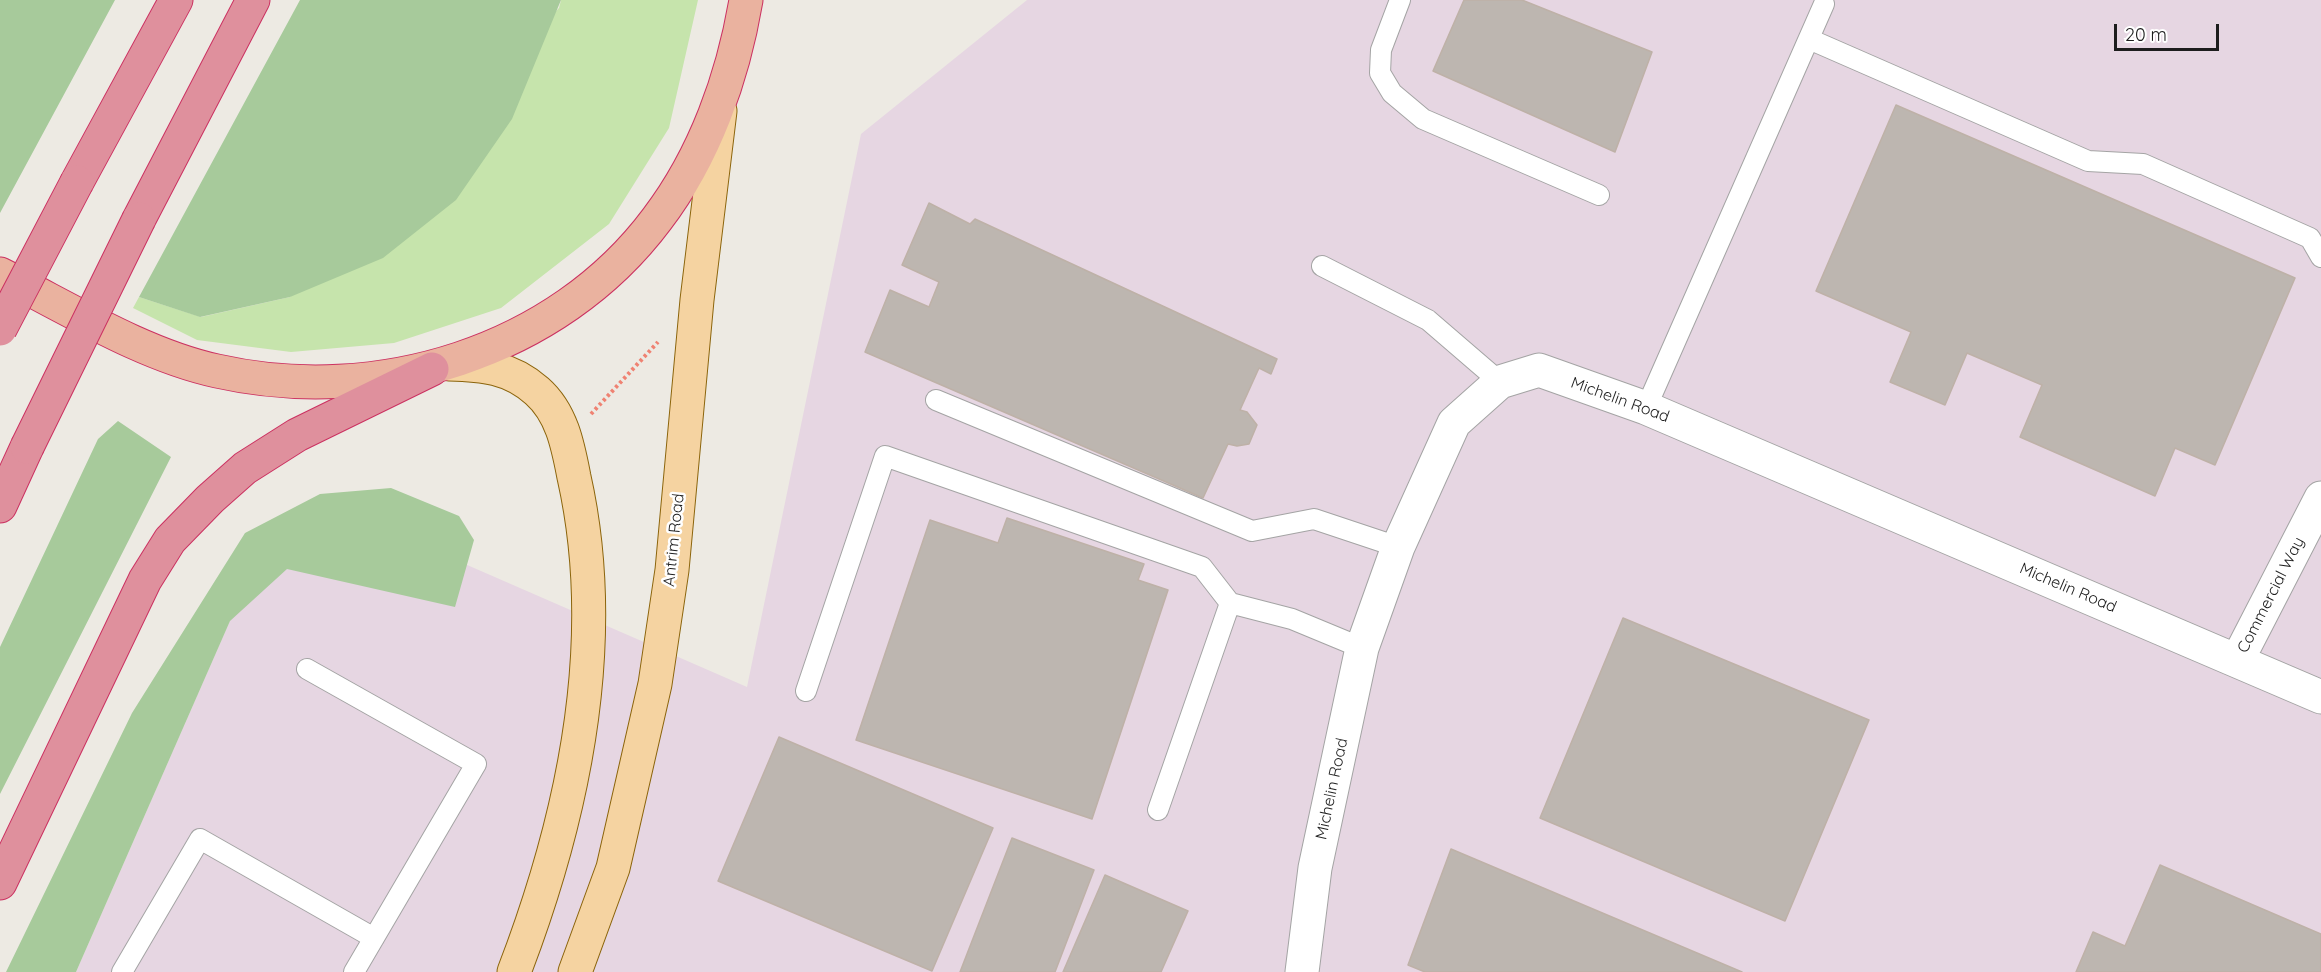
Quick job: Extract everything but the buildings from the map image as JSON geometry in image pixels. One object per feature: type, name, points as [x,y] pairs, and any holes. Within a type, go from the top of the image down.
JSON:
[{"type":"highway","points":[[0,329],[176,0]]},
{"type":"highway","points":[[0,506],[139,219],[253,0]]},
{"type":"highway","points":[[0,883],[145,580],[170,540],[210,499],[245,468],[297,435],[440,367],[504,341],[549,317],[591,286],[627,253],[657,219],[683,180],[721,98],[738,46],[746,0]]},
{"type":"highway","points":[[0,274],[134,341],[216,371],[265,379],[312,383],[367,380],[440,367]]},
{"type":"main road","name":"Antrim Road","points":[[575,972],[613,868],[655,684],[672,570],[697,300],[721,98]]},
{"type":"main road","points":[[440,367],[484,365],[509,371],[538,392],[557,416],[566,441],[580,504],[586,579],[588,652],[582,722],[555,846],[537,913],[514,972]]},
{"type":"street","name":"Michelin Road","points":[[1302,972],[1315,868],[1362,648],[1398,547],[1454,423],[1500,381],[1539,370],[1646,408],[2321,697]]},
{"type":"street","name":"Commercial Way","points":[[2237,661],[2321,498]]},
{"type":"lane","points":[[1400,0],[1381,50],[1380,73],[1392,93],[1423,119],[1599,195]]},
{"type":"lane","points":[[1646,408],[1824,4]]},
{"type":"lane","points":[[1809,39],[2088,161],[2143,164],[2153,168],[2310,238],[2321,257]]},
{"type":"lane","points":[[1322,266],[1428,320],[1500,381]]},
{"type":"lane","points":[[936,400],[1252,531],[1314,519],[1398,547]]},
{"type":"lane","points":[[806,691],[885,456],[1202,567],[1230,603],[1293,619],[1362,648]]},
{"type":"lane","points":[[1158,810],[1230,603]]},
{"type":"lane","points":[[307,669],[476,764],[354,972]]},
{"type":"lane","points":[[122,972],[200,839],[374,938]]},
{"type":"path","points":[[566,441],[697,300]]},
{"type":"shaded area","points":[[1027,0],[2321,0],[2321,972],[76,972],[261,550],[403,537],[747,687],[861,134]]},
{"type":"green space","points":[[0,0],[115,0],[0,213]]},
{"type":"green space","points":[[300,0],[561,0],[512,119],[456,200],[383,258],[290,297],[200,317],[139,297]]},
{"type":"green space","points":[[561,0],[698,0],[669,128],[609,224],[501,308],[394,343],[291,352],[197,340],[133,308],[139,297],[201,317],[290,297],[559,8]]},
{"type":"green space","points":[[118,421],[171,457],[0,794],[0,647],[98,439]]},
{"type":"green space","points":[[391,488],[459,516],[474,540],[455,607],[287,569],[230,621],[76,972],[6,972],[132,713],[245,533],[320,494]]}]
